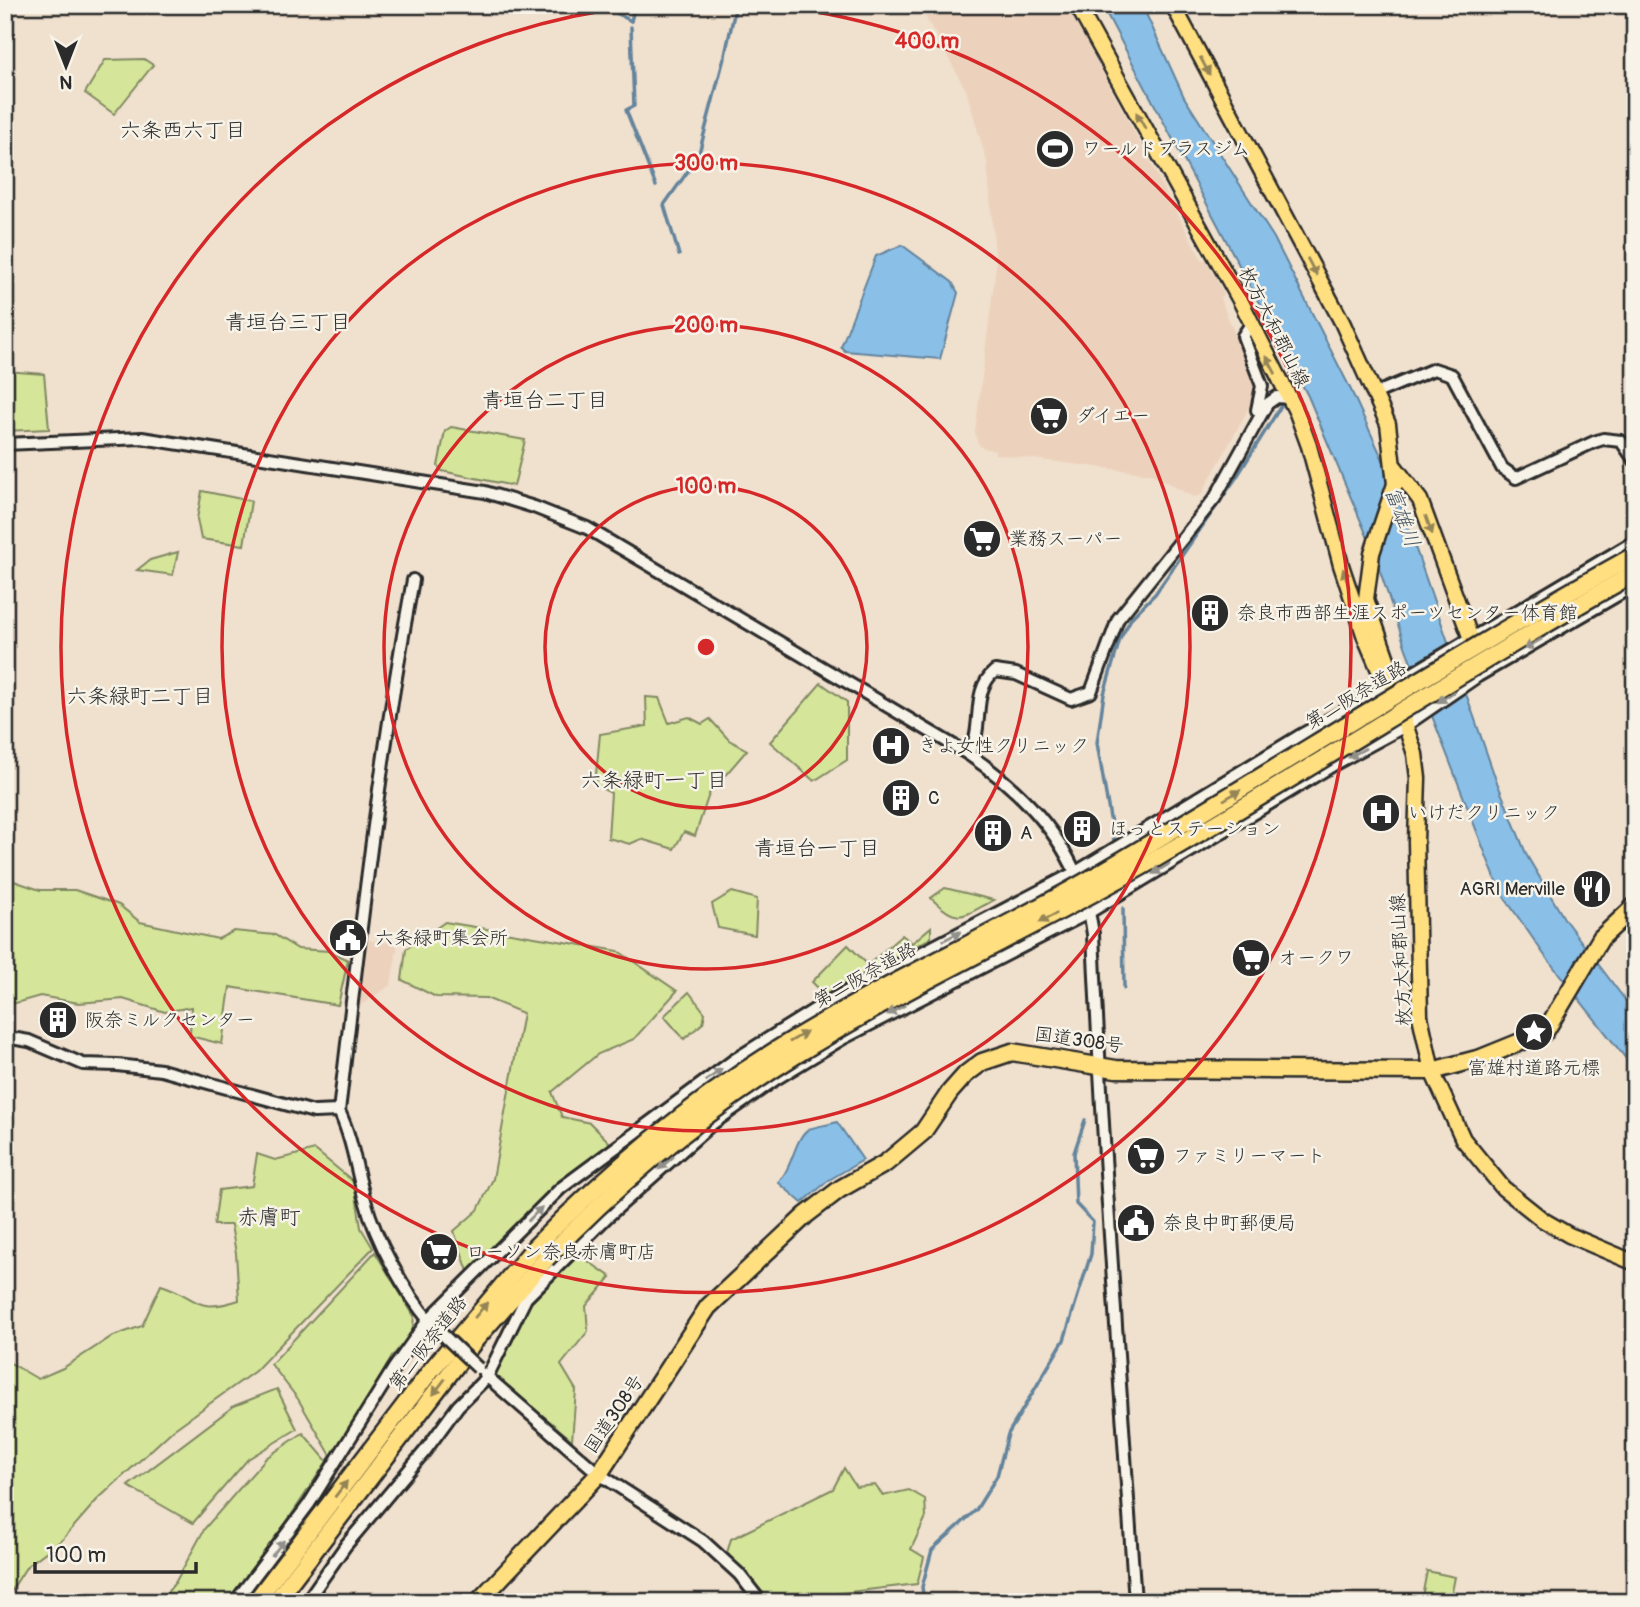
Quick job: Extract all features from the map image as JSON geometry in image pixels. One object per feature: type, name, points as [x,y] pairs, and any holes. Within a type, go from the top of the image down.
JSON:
[{"type":"highway","name":"第二阪奈道路","points":[[275,1602],[584,1198],[671,1124],[721,1086],[788,1043],[1080,884],[1548,604],[1635,555]]},
{"type":"highway","name":"第二阪奈道路","points":[[255,1602],[432,1368],[540,1253],[585,1218],[679,1136],[796,1055],[1157,858],[1544,624],[1635,573]]},
{"type":"highway","name":"国道308号","points":[[478,1602],[599,1474],[708,1307],[806,1215],[840,1189],[886,1163],[916,1138],[966,1074],[982,1062],[1012,1052],[1099,1067],[1432,1071],[1492,1054],[1545,1032],[1601,938],[1635,906]]},
{"type":"main road","name":"枚方大和郡山線","points":[[1077,5],[1251,324],[1288,398],[1309,446],[1341,565],[1365,637],[1379,670],[1392,685],[1410,722],[1418,778],[1416,841],[1420,1016],[1432,1071],[1463,1139],[1503,1188],[1561,1230],[1635,1263]]},
{"type":"main road","name":"枚方大和郡山線","points":[[1173,5],[1342,322],[1388,424],[1395,471],[1367,579],[1366,600],[1389,665],[1392,685]]},
{"type":"main road","name":"枚方大和郡山線","points":[[1395,471],[1420,500],[1471,639]]},
{"type":"street","points":[[1210,502],[1210,495],[1262,399],[1262,386],[1243,336],[1251,324]]},
{"type":"street","points":[[1374,394],[1434,369],[1452,375],[1502,468],[1516,478],[1603,439],[1620,441],[1635,461]]},
{"type":"street","points":[[968,754],[975,741],[986,682],[995,671],[1005,670],[1070,699],[1091,692],[1118,619],[1232,471],[1267,404],[1277,397],[1288,398]]},
{"type":"street","points":[[5,444],[142,438],[485,492],[534,506],[587,528],[659,569],[968,754],[1002,777],[1029,802],[1051,828],[1076,872],[1090,912],[1135,1602]]},
{"type":"street","points":[[235,1602],[309,1504],[394,1368],[428,1320],[561,1188],[734,1060],[825,1003],[1076,872],[1299,736],[1406,677],[1635,541]]},
{"type":"street","points":[[413,580],[358,947],[340,1111],[348,1130],[365,1200],[382,1246],[428,1320],[438,1331],[599,1474],[703,1541],[740,1574],[761,1602]]},
{"type":"street","points":[[306,1602],[346,1545],[425,1451],[458,1406],[487,1377],[526,1298],[606,1218],[712,1125],[776,1079],[842,1039],[1090,912],[1335,764],[1410,722],[1478,676],[1635,585]]},
{"type":"street","points":[[5,1037],[29,1041],[83,1064],[149,1068],[314,1112],[340,1111]]},
{"type":"shaded area","points":[[919,5],[1067,5],[1202,260],[1206,259],[1224,294],[1220,298],[1256,385],[1256,395],[1201,495],[1193,497],[1152,474],[995,454],[995,451],[981,447],[977,441],[975,432],[996,266],[987,162],[966,90]]},
{"type":"shaded area","points":[[366,940],[398,944],[391,985],[358,1007]]},
{"type":"green space","points":[[144,59],[153,65],[114,114],[85,93],[105,60]]},
{"type":"green space","points":[[5,371],[44,374],[49,429],[5,431]]},
{"type":"green space","points":[[451,427],[525,440],[514,486],[442,471],[438,466],[445,431]]},
{"type":"green space","points":[[202,491],[251,501],[244,545],[201,539],[197,519]]},
{"type":"green space","points":[[178,552],[173,575],[137,570],[150,560]]},
{"type":"green space","points":[[821,683],[847,702],[847,760],[814,781],[770,742]]},
{"type":"green space","points":[[646,697],[659,698],[669,723],[689,717],[702,724],[710,719],[729,740],[747,750],[709,794],[695,836],[684,832],[674,849],[641,839],[630,844],[608,838],[611,793],[595,785],[600,734],[647,726]]},
{"type":"green space","points":[[5,878],[40,890],[75,890],[119,905],[140,922],[218,939],[234,931],[275,935],[298,949],[330,951],[348,960],[338,1005],[230,987],[222,1044],[190,1036],[191,1007],[165,1012],[123,999],[79,1003],[40,996],[5,1006]]},
{"type":"green space","points":[[945,888],[994,900],[968,914],[955,915],[940,907],[931,898]]},
{"type":"green space","points":[[732,892],[757,899],[755,935],[718,928],[712,904]]},
{"type":"green space","points":[[445,922],[618,951],[677,991],[634,1039],[598,1054],[552,1092],[562,1117],[590,1123],[614,1147],[469,1274],[454,1231],[478,1210],[493,1179],[523,1013],[486,998],[436,997],[402,980],[406,949]]},
{"type":"green space","points":[[931,927],[931,938],[825,995],[812,982],[848,945],[868,965],[902,935],[912,943]]},
{"type":"green space","points":[[689,992],[705,1013],[703,1023],[684,1039],[664,1016]]},
{"type":"green space","points":[[315,1150],[354,1182],[361,1228],[373,1248],[255,1371],[173,1430],[97,1500],[63,1539],[27,1566],[5,1600],[5,1360],[38,1379],[63,1368],[111,1337],[142,1326],[161,1285],[204,1305],[213,1306],[239,1300],[231,1225],[214,1225],[219,1190],[252,1186],[257,1154],[275,1160]]},
{"type":"green space","points":[[375,1252],[414,1316],[412,1335],[393,1355],[333,1459],[298,1399],[271,1364]]},
{"type":"green space","points":[[579,1255],[611,1277],[586,1306],[588,1331],[561,1365],[576,1390],[572,1440],[488,1370],[531,1303]]},
{"type":"green space","points":[[277,1389],[297,1429],[248,1459],[193,1523],[128,1486],[234,1406]]},
{"type":"green space","points":[[303,1433],[327,1461],[284,1526],[228,1602],[159,1602],[175,1583],[205,1528],[266,1458]]},
{"type":"green space","points":[[844,1468],[856,1487],[875,1485],[883,1496],[909,1490],[925,1499],[926,1517],[911,1549],[924,1557],[917,1584],[807,1597],[809,1602],[771,1602],[727,1553],[731,1539],[833,1489]]},
{"type":"green space","points":[[1427,1571],[1455,1577],[1450,1602],[1421,1602]]},
{"type":"water","name":"富雄川","points":[[1102,5],[1142,5],[1184,97],[1274,238],[1350,388],[1390,475],[1496,780],[1527,856],[1565,920],[1635,1013],[1635,1070],[1545,956],[1500,891],[1406,649],[1373,550],[1308,396]]},
{"type":"water","points":[[902,245],[952,282],[958,293],[940,359],[845,351],[841,347],[876,256]]},
{"type":"water","points":[[837,1122],[863,1160],[829,1180],[802,1203],[778,1182],[804,1133],[812,1128]]},
{"type":"waterway","points":[[602,5],[631,21]]},
{"type":"waterway","points":[[631,21],[638,5]]},
{"type":"waterway","points":[[725,55],[736,5]]},
{"type":"waterway","points":[[631,27],[634,106],[626,110],[656,186]]},
{"type":"waterway","points":[[679,255],[664,205],[698,157],[724,58]]},
{"type":"waterway","points":[[1114,841],[1097,743],[1104,694],[1120,639],[1132,617],[1155,594],[1236,478],[1284,401]]},
{"type":"waterway","points":[[1123,908],[1124,988]]},
{"type":"waterway","points":[[924,1602],[922,1587],[932,1550],[976,1510],[997,1476],[1008,1434],[1064,1340],[1091,1254],[1093,1222],[1076,1204],[1074,1153],[1085,1120]]},
{"type":"place","name":"ワールドプラスジム","points":[[1055,149]]},
{"type":"place","name":"ダイエー","points":[[1049,416]]},
{"type":"place","name":"業務スーパー","points":[[982,539]]},
{"type":"place","name":"奈良市西部生涯スポーツセンター体育館","points":[[1210,613]]},
{"type":"place","name":"きよ女性クリニック","points":[[891,746]]},
{"type":"place","name":"C","points":[[901,798]]},
{"type":"place","name":"いけだクリニック","points":[[1381,813]]},
{"type":"place","name":"ほっとステーション","points":[[1082,829]]},
{"type":"place","name":"A","points":[[993,833]]},
{"type":"place","name":"AGRI Merville","points":[[1592,889]]},
{"type":"place","name":"六条緑町集会所","points":[[348,938]]},
{"type":"place","name":"オークワ","points":[[1251,958]]},
{"type":"place","name":"阪奈ミルクセンター","points":[[58,1020]]},
{"type":"place","name":"富雄村道路元標","points":[[1534,1032]]},
{"type":"place","name":"ファミリーマート","points":[[1146,1156]]},
{"type":"place","name":"奈良中町郵便局","points":[[1136,1223]]},
{"type":"place","name":"ローソン奈良赤膚町店","points":[[439,1252]]},
{"type":"district","name":"六条西六丁目","points":[[183,130]]},
{"type":"district","name":"青垣台三丁目","points":[[288,322]]},
{"type":"district","name":"青垣台二丁目","points":[[545,400]]},
{"type":"district","name":"六条緑町二丁目","points":[[140,696]]},
{"type":"district","name":"六条緑町一丁目","points":[[654,780]]},
{"type":"district","name":"青垣台一丁目","points":[[817,848]]},
{"type":"district","name":"赤膚町","points":[[269,1217]]}]
